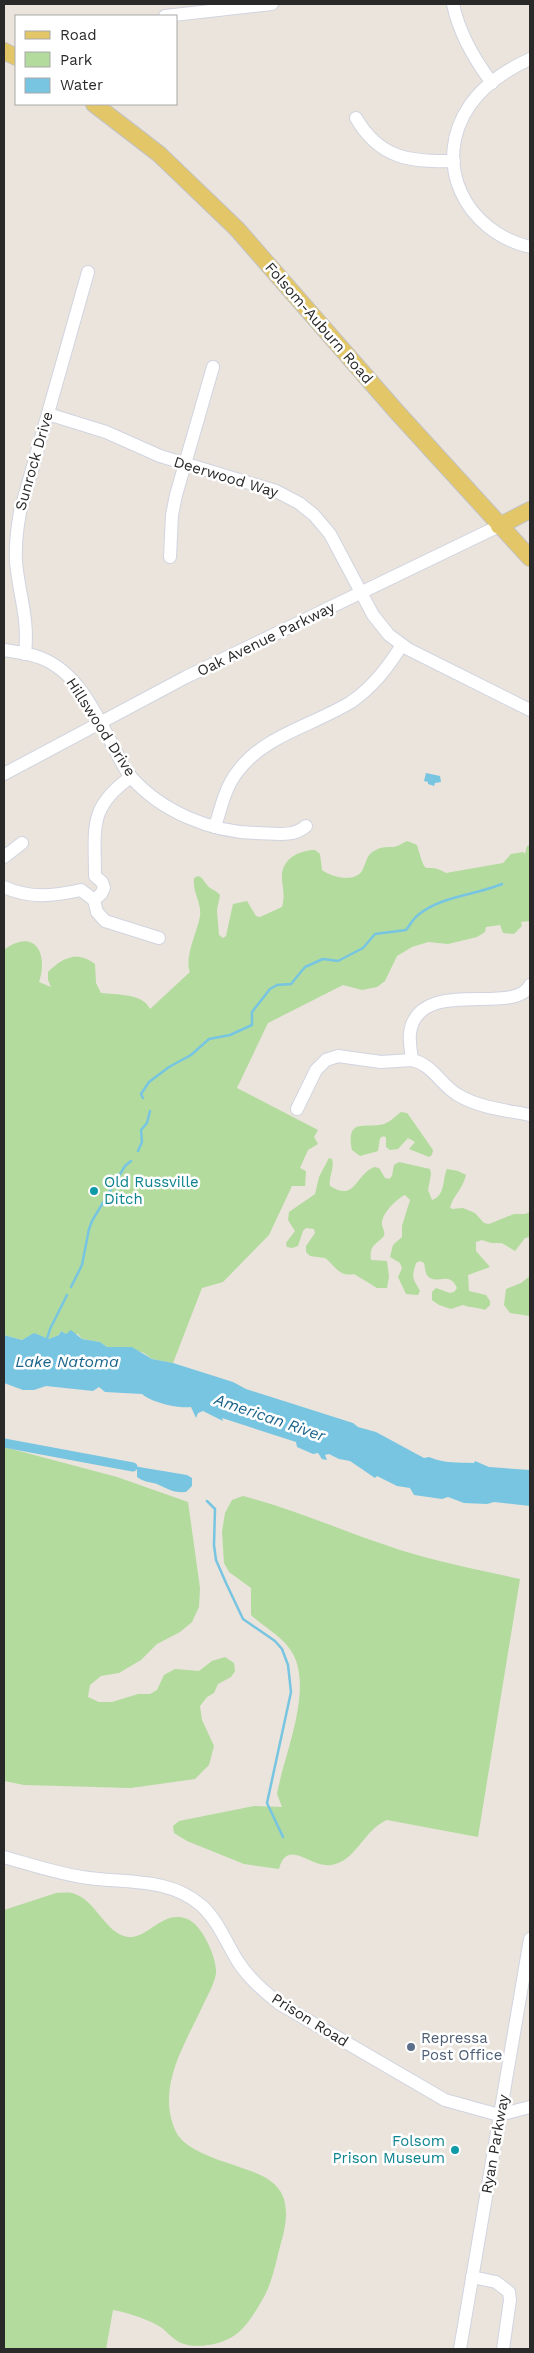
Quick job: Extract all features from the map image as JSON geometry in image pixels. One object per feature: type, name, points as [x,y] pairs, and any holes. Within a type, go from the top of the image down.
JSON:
[{"type":"main road","name":"Folsom-Auburn Road","points":[[95,105],[165,159],[236,229],[396,412],[530,558]]},
{"type":"main road","name":"Oak Avenue Parkway","points":[[499,526],[530,510]]},
{"type":"street","points":[[174,15],[272,4]]},
{"type":"street","points":[[453,4],[462,32],[471,51],[492,83]]},
{"type":"street","points":[[530,59],[492,83],[477,96],[463,117],[455,142],[454,161],[457,183],[464,201],[479,221],[499,236],[530,247]]},
{"type":"street","points":[[356,118],[376,144],[390,153],[422,162],[454,161]]},
{"type":"street","name":"Sunrock Drive","points":[[25,654],[27,624],[16,562],[16,529],[88,272]]},
{"type":"street","points":[[170,557],[172,515],[213,367]]},
{"type":"street","name":"Deerwood Way","points":[[48,414],[100,430],[142,449],[185,464],[276,490],[299,503],[314,515],[330,534],[380,626],[402,645],[530,710]]},
{"type":"street","name":"Oak Avenue Parkway","points":[[4,774],[203,669],[499,526]]},
{"type":"street","points":[[216,828],[230,784],[245,762],[266,745],[339,709],[363,693],[388,666],[402,645]]},
{"type":"street","name":"Hillswood Drive","points":[[4,650],[25,654],[49,662],[69,676],[131,777],[173,810],[188,818],[216,828],[251,833],[289,834],[298,832],[306,826]]},
{"type":"street","points":[[94,900],[101,894],[104,888],[102,882],[95,876],[95,831],[100,807],[117,787],[131,777]]},
{"type":"street","points":[[4,857],[22,843]]},
{"type":"street","points":[[4,887],[21,894],[44,897],[81,890],[89,878],[95,876]]},
{"type":"street","points":[[81,890],[94,900],[97,912],[105,921],[159,938]]},
{"type":"street","points":[[412,1060],[410,1032],[414,1022],[424,1009],[440,1001],[514,996],[522,994],[530,986]]},
{"type":"street","points":[[297,1109],[316,1070],[326,1060],[338,1056],[381,1062],[412,1060],[427,1066],[456,1094],[472,1103],[530,1115]]},
{"type":"street","name":"Prison Road","points":[[4,1857],[82,1877],[163,1885],[189,1896],[203,1907],[215,1921],[248,1976],[262,1991],[280,2004],[429,2092],[445,2100],[499,2115]]},
{"type":"street","name":"Ryan Parkway","points":[[460,2349],[530,1939]]},
{"type":"street","points":[[499,2115],[530,2107]]},
{"type":"street","points":[[472,2277],[496,2282],[509,2292],[510,2300],[503,2349]]},
{"type":"green space","points":[[407,841],[417,845],[425,867],[439,869],[446,873],[503,863],[511,854],[523,852],[525,854],[527,846],[530,845],[530,921],[521,922],[522,926],[514,934],[503,933],[500,925],[486,927],[485,932],[477,937],[448,944],[428,942],[412,947],[397,956],[385,981],[377,987],[362,990],[343,985],[268,1023],[237,1088],[318,1130],[314,1137],[318,1144],[308,1150],[300,1168],[306,1171],[305,1186],[292,1186],[269,1235],[223,1282],[202,1288],[173,1363],[152,1359],[144,1353],[127,1347],[107,1347],[100,1342],[82,1339],[78,1334],[66,1334],[61,1331],[59,1335],[49,1339],[36,1336],[22,1340],[4,1335],[4,950],[23,941],[30,942],[36,946],[42,961],[39,982],[51,987],[48,980],[48,972],[70,957],[82,957],[95,964],[96,983],[101,993],[135,997],[142,1000],[150,1009],[190,972],[190,952],[200,916],[200,907],[194,888],[194,878],[198,876],[220,895],[217,910],[219,935],[223,938],[226,936],[233,904],[247,901],[256,916],[260,917],[282,907],[284,897],[282,873],[287,862],[297,854],[315,850],[320,854],[322,870],[337,877],[348,878],[358,875],[362,871],[368,857],[374,851],[396,846]]},
{"type":"green space","points":[[401,1112],[407,1113],[410,1117],[433,1150],[432,1155],[429,1157],[409,1149],[415,1142],[408,1138],[398,1149],[390,1150],[386,1147],[386,1138],[384,1136],[380,1138],[378,1151],[360,1156],[352,1150],[351,1140],[354,1129],[358,1126],[384,1124]]},
{"type":"green space","points":[[329,1158],[332,1159],[333,1163],[330,1186],[339,1190],[345,1191],[350,1189],[367,1171],[374,1167],[379,1168],[385,1178],[389,1179],[392,1176],[394,1165],[399,1162],[430,1169],[428,1190],[432,1200],[440,1195],[442,1191],[447,1169],[466,1175],[450,1207],[452,1209],[463,1208],[475,1213],[484,1223],[489,1224],[514,1214],[530,1212],[530,1237],[525,1238],[515,1251],[502,1243],[491,1243],[482,1240],[476,1242],[476,1251],[490,1267],[468,1275],[469,1291],[486,1295],[490,1305],[485,1310],[463,1305],[451,1309],[439,1305],[432,1300],[432,1292],[436,1288],[450,1293],[454,1292],[457,1288],[454,1282],[450,1280],[430,1278],[426,1274],[424,1263],[420,1261],[416,1263],[413,1275],[420,1291],[418,1295],[406,1294],[398,1277],[402,1268],[400,1263],[390,1257],[393,1245],[402,1237],[402,1226],[410,1200],[405,1195],[387,1211],[382,1224],[384,1235],[373,1246],[371,1252],[371,1260],[387,1261],[389,1277],[387,1288],[377,1288],[354,1274],[344,1274],[325,1258],[310,1256],[306,1252],[306,1246],[315,1233],[314,1229],[306,1228],[303,1231],[298,1246],[287,1247],[286,1243],[295,1231],[288,1220],[289,1212],[315,1194],[319,1177]]},
{"type":"green space","points":[[530,1276],[530,1316],[510,1313],[504,1305],[506,1289],[521,1283]]},
{"type":"green space","points":[[4,1447],[117,1477],[188,1502],[200,1588],[199,1607],[192,1622],[180,1632],[157,1644],[141,1660],[119,1673],[101,1676],[90,1685],[88,1697],[99,1702],[112,1702],[138,1694],[150,1694],[157,1690],[164,1675],[175,1669],[199,1671],[212,1661],[225,1657],[234,1663],[235,1671],[231,1677],[218,1684],[214,1693],[207,1697],[200,1706],[202,1720],[214,1746],[209,1765],[195,1779],[131,1788],[24,1785],[4,1781]]},
{"type":"green space","points":[[243,1496],[283,1508],[400,1550],[520,1579],[478,1837],[387,1820],[372,1830],[354,1852],[340,1863],[323,1865],[294,1854],[288,1855],[283,1860],[279,1869],[244,1864],[187,1841],[174,1833],[173,1826],[179,1821],[254,1806],[282,1807],[277,1794],[299,1704],[300,1686],[298,1669],[293,1654],[285,1643],[251,1615],[251,1588],[229,1572],[224,1563],[222,1532],[225,1513],[232,1500]]},
{"type":"green space","points":[[56,1893],[72,1893],[80,1896],[88,1902],[113,1930],[128,1937],[142,1934],[170,1918],[187,1919],[193,1922],[203,1934],[214,1959],[216,1973],[211,1988],[175,2066],[169,2098],[170,2115],[178,2136],[184,2142],[204,2154],[269,2180],[279,2189],[285,2202],[286,2219],[274,2270],[264,2297],[244,2327],[235,2335],[216,2344],[187,2345],[173,2338],[162,2328],[151,2322],[113,2310],[106,2349],[4,2349],[4,1910]]},
{"type":"water","points":[[426,773],[440,776],[441,782],[435,783],[434,786],[428,784],[428,782],[424,781]]},
{"type":"water","name":"Lake Natoma","points":[[71,1330],[82,1339],[100,1342],[107,1347],[132,1347],[152,1359],[173,1363],[233,1382],[246,1389],[353,1423],[358,1427],[376,1432],[424,1458],[429,1457],[452,1462],[474,1463],[475,1461],[489,1467],[530,1470],[530,1506],[494,1502],[487,1504],[464,1503],[448,1497],[442,1499],[414,1495],[410,1488],[397,1486],[377,1476],[375,1478],[350,1461],[339,1459],[329,1454],[325,1455],[327,1460],[322,1459],[318,1453],[313,1454],[297,1447],[296,1442],[222,1418],[223,1421],[203,1411],[198,1413],[196,1418],[191,1407],[165,1404],[151,1400],[142,1394],[105,1392],[99,1387],[93,1391],[46,1386],[34,1390],[23,1390],[4,1383],[4,1335],[22,1340],[34,1333],[49,1339],[59,1335],[61,1331],[66,1334]]},
{"type":"water","points":[[133,1466],[187,1475],[192,1478],[192,1486],[186,1492],[171,1490],[137,1477],[137,1469],[133,1468]]},
{"type":"waterway","points":[[143,1098],[141,1094],[149,1082],[169,1067],[191,1055],[209,1039],[230,1035],[252,1025],[252,1012],[270,989],[277,985],[291,984],[305,967],[323,959],[338,961],[363,948],[375,934],[406,930],[418,915],[437,904],[502,884]]},
{"type":"waterway","points":[[138,1151],[142,1142],[141,1130],[147,1123],[150,1111]]},
{"type":"waterway","points":[[71,1287],[82,1265],[92,1221],[125,1166],[131,1161]]},
{"type":"waterway","points":[[46,1342],[50,1329],[67,1295]]},
{"type":"waterway","points":[[4,1443],[133,1467]]},
{"type":"waterway","points":[[207,1501],[215,1509],[214,1545],[216,1560],[243,1619],[275,1641],[282,1649],[288,1665],[291,1692],[267,1803],[283,1837]]},
{"type":"place","name":"Old Russville Ditch","points":[[94,1191]]},
{"type":"place","name":"Repressa Post Office","points":[[411,2047]]},
{"type":"place","name":"Folsom Prison Museum","points":[[455,2150]]},
{"type":"water label","name":"American River","points":[[270,1417]]}]
